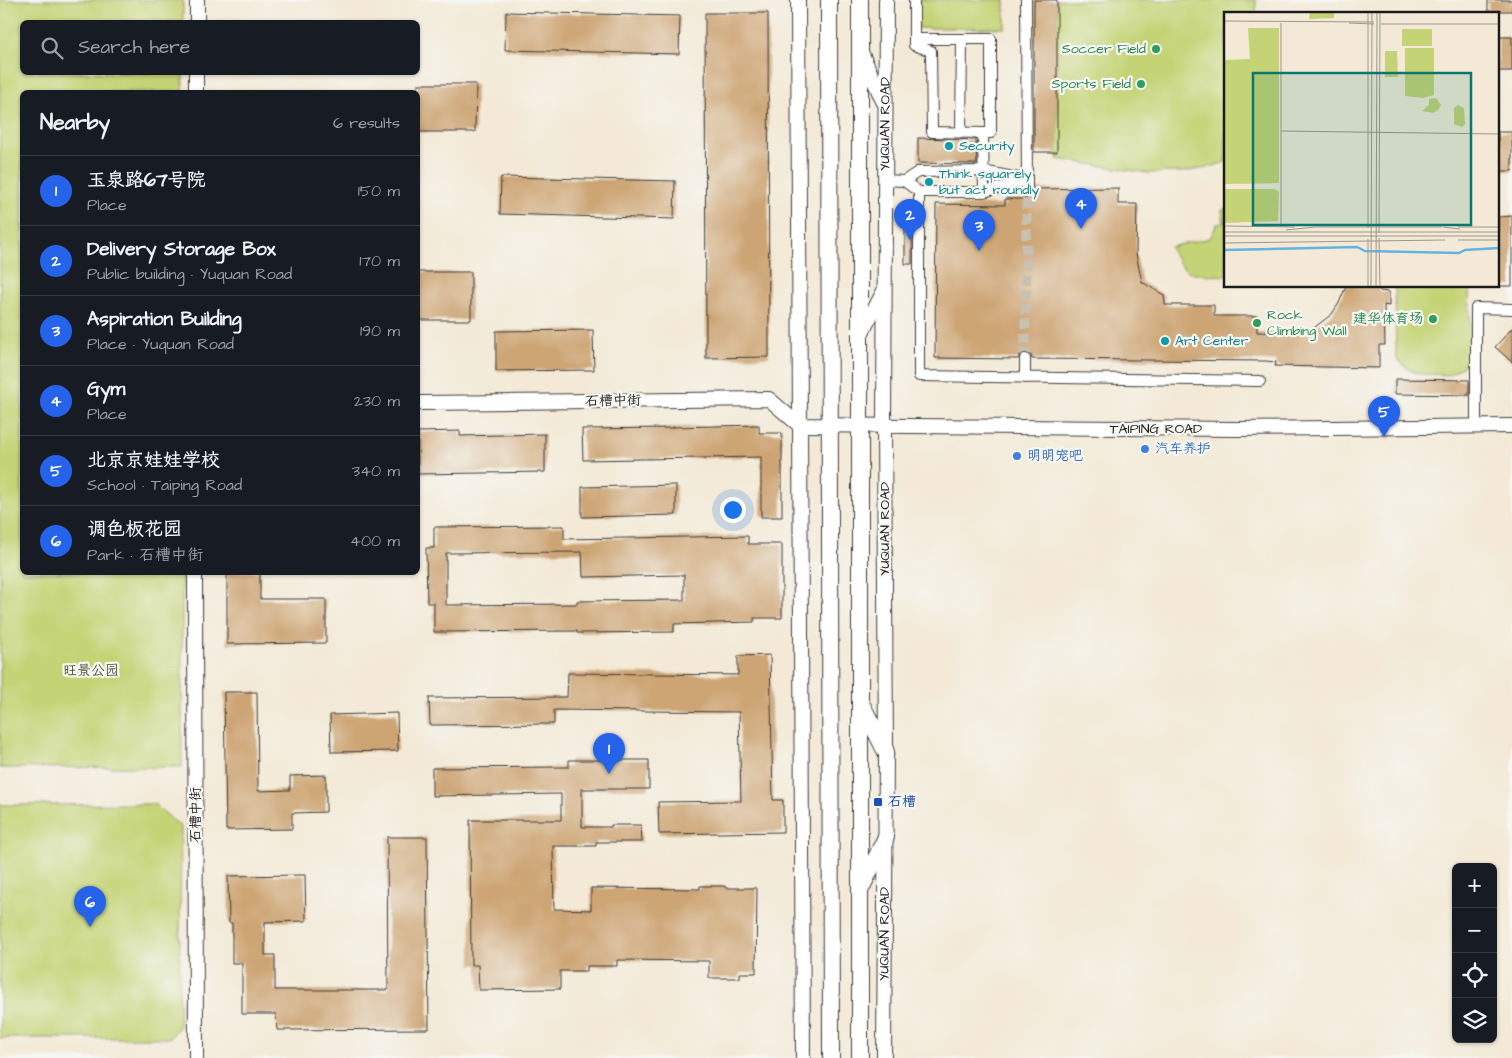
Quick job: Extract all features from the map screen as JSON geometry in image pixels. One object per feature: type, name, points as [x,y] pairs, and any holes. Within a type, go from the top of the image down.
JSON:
[{"type":"main road","points":[[829,0],[831,1058]]},
{"type":"main road","name":"YUQUAN ROAD","points":[[860,0],[860,1058]]},
{"type":"main road","points":[[859,700],[886,752]]},
{"type":"main road","points":[[859,893],[886,837]]},
{"type":"street","points":[[197,0],[197,20]]},
{"type":"street","points":[[798,0],[803,1058]]},
{"type":"street","name":"YUQUAN ROAD","points":[[884,1058],[886,837],[884,426],[886,0]]},
{"type":"street","points":[[914,0],[914,39],[914,45],[931,51],[932,132],[991,133],[991,39],[914,39]]},
{"type":"street","points":[[1026,0],[1027,184]]},
{"type":"street","points":[[961,132],[962,40]]},
{"type":"street","points":[[860,49],[886,106]]},
{"type":"street","points":[[196,75],[196,90]]},
{"type":"street","points":[[983,133],[984,192]]},
{"type":"street","points":[[904,181],[918,172],[984,171],[1027,184]]},
{"type":"street","points":[[885,180],[904,181],[919,192],[984,192],[1027,184]]},
{"type":"street","points":[[919,192],[919,376],[1260,382]]},
{"type":"street","points":[[859,336],[885,288]]},
{"type":"street","points":[[1476,426],[1476,308],[1512,309]]},
{"type":"street","points":[[1025,359],[1025,378]]},
{"type":"street","name":"石槽中街","points":[[420,403],[769,399],[800,426]]},
{"type":"street","name":"TAIPING ROAD","points":[[800,426],[1227,429],[1512,426]]},
{"type":"street","name":"石槽中街","points":[[195,575],[196,1058]]},
{"type":"green space","name":"旺景公园","points":[[0,0],[183,0],[183,20],[20,20],[20,75],[183,75],[183,90],[20,90],[20,575],[182,575],[182,767],[0,768]]},
{"type":"green space","points":[[918,0],[1005,0],[1005,28],[918,28]]},
{"type":"green space","name":"Sports Field","points":[[1057,0],[1256,0],[1256,12],[1224,12],[1224,163],[1207,168],[1182,172],[1147,173],[1057,159]]},
{"type":"green space","points":[[1224,223],[1224,276],[1198,274],[1186,270],[1170,247],[1210,238],[1217,224]]},
{"type":"green space","name":"建华体育场","points":[[1395,288],[1469,288],[1471,352],[1465,365],[1449,375],[1418,374],[1407,368],[1396,358]]},
{"type":"green space","points":[[154,804],[181,827],[179,1027],[170,1038],[0,1038],[0,805]]},
{"type":"building","points":[[1034,0],[1057,0],[1057,152],[1034,152]]},
{"type":"building","points":[[1488,0],[1512,0],[1512,11],[1488,11]]},
{"type":"building","points":[[506,12],[680,16],[679,54],[505,50]]},
{"type":"building","points":[[705,13],[768,13],[769,357],[706,358]]},
{"type":"building","points":[[1500,37],[1512,37],[1512,71],[1500,71]]},
{"type":"building","points":[[418,84],[476,84],[475,132],[420,132],[420,90],[418,90]]},
{"type":"building","points":[[1500,132],[1512,132],[1512,171],[1500,171]]},
{"type":"building","name":"Security","points":[[918,138],[976,140],[977,164],[918,163]]},
{"type":"building","points":[[501,177],[675,181],[674,219],[500,214]]},
{"type":"building","points":[[1118,188],[1118,204],[1137,204],[1136,254],[1142,282],[1164,295],[1165,305],[1214,305],[1214,316],[1257,316],[1257,332],[1307,333],[1332,314],[1345,288],[1380,288],[1380,291],[1389,292],[1389,306],[1384,305],[1385,345],[1379,345],[1379,368],[1275,366],[1276,362],[1265,361],[1032,359],[1031,355],[1025,352],[1021,353],[1018,359],[935,358],[936,204],[1005,205],[1005,199],[1026,199],[1026,195],[1031,194],[1034,189]]},
{"type":"building","points":[[905,206],[912,206],[912,264],[905,264]]},
{"type":"building","points":[[1512,216],[1512,286],[1500,286],[1500,217]]},
{"type":"building","points":[[420,272],[471,272],[471,320],[420,320]]},
{"type":"building","points":[[1512,328],[1512,362],[1495,347]]},
{"type":"building","points":[[593,330],[594,370],[496,371],[496,331]]},
{"type":"building","points":[[1395,379],[1469,380],[1469,395],[1395,394]]},
{"type":"building","points":[[759,425],[759,433],[782,433],[782,517],[761,517],[761,457],[583,460],[582,429]]},
{"type":"building","points":[[460,431],[460,436],[545,434],[545,472],[420,474],[420,432]]},
{"type":"building","points":[[676,485],[676,515],[582,517],[582,487]]},
{"type":"building","points":[[564,526],[564,539],[748,536],[748,544],[782,544],[782,618],[754,618],[754,622],[674,624],[674,632],[434,632],[434,603],[427,603],[426,548],[434,548],[434,527]],"holes":[[[582,552],[583,577],[684,575],[684,600],[577,601],[577,604],[446,605],[446,553]]]},
{"type":"building","points":[[227,575],[260,575],[260,599],[326,599],[326,643],[227,644]]},
{"type":"building","points":[[770,655],[773,800],[783,800],[783,832],[659,834],[658,802],[741,801],[739,712],[554,710],[554,724],[430,725],[429,698],[567,697],[568,673],[738,675],[738,656]]},
{"type":"building","points":[[224,692],[257,692],[258,791],[290,790],[290,776],[326,775],[326,812],[292,813],[292,829],[226,830]]},
{"type":"building","points":[[397,713],[398,751],[331,752],[330,715]]},
{"type":"building","points":[[569,760],[649,760],[649,789],[582,789],[582,827],[641,825],[642,842],[596,842],[596,846],[553,846],[554,909],[591,910],[591,888],[700,889],[700,886],[725,886],[725,888],[757,888],[756,973],[740,973],[740,978],[709,978],[709,961],[617,960],[617,966],[587,966],[587,971],[560,971],[560,989],[479,990],[478,965],[471,965],[470,820],[561,820],[561,794],[432,796],[432,768],[569,767]]},
{"type":"building","points":[[387,837],[427,837],[429,1029],[277,1030],[276,1014],[242,1014],[242,963],[232,963],[232,923],[229,923],[228,876],[305,875],[306,921],[265,922],[265,955],[275,955],[275,990],[388,990]]},
{"type":"tunnel","points":[[1025,359],[1027,188]]},
{"type":"place","name":"Soccer Field","points":[[1156,49]]},
{"type":"place","name":"Sports Field","points":[[1141,84]]},
{"type":"place","name":"Security","points":[[949,146]]},
{"type":"place","name":"Think squarely but act roundly","points":[[929,182]]},
{"type":"place","name":"Gym","points":[[1081,229]]},
{"type":"place","name":"Delivery Storage Box","points":[[910,240]]},
{"type":"place","name":"Aspiration Building","points":[[979,251]]},
{"type":"place","name":"建华体育场","points":[[1433,319]]},
{"type":"place","name":"Rock Climbing Wall","points":[[1257,323]]},
{"type":"place","name":"Art Center","points":[[1165,341]]},
{"type":"place","name":"北京京娃娃学校","points":[[1384,437]]},
{"type":"place","name":"汽车养护","points":[[1145,449]]},
{"type":"place","name":"明明宠吧","points":[[1017,456]]},
{"type":"place","name":"玉泉路67号院","points":[[609,774]]},
{"type":"place","name":"石槽","points":[[878,802]]},
{"type":"place","name":"调色板花园","points":[[90,927]]}]
